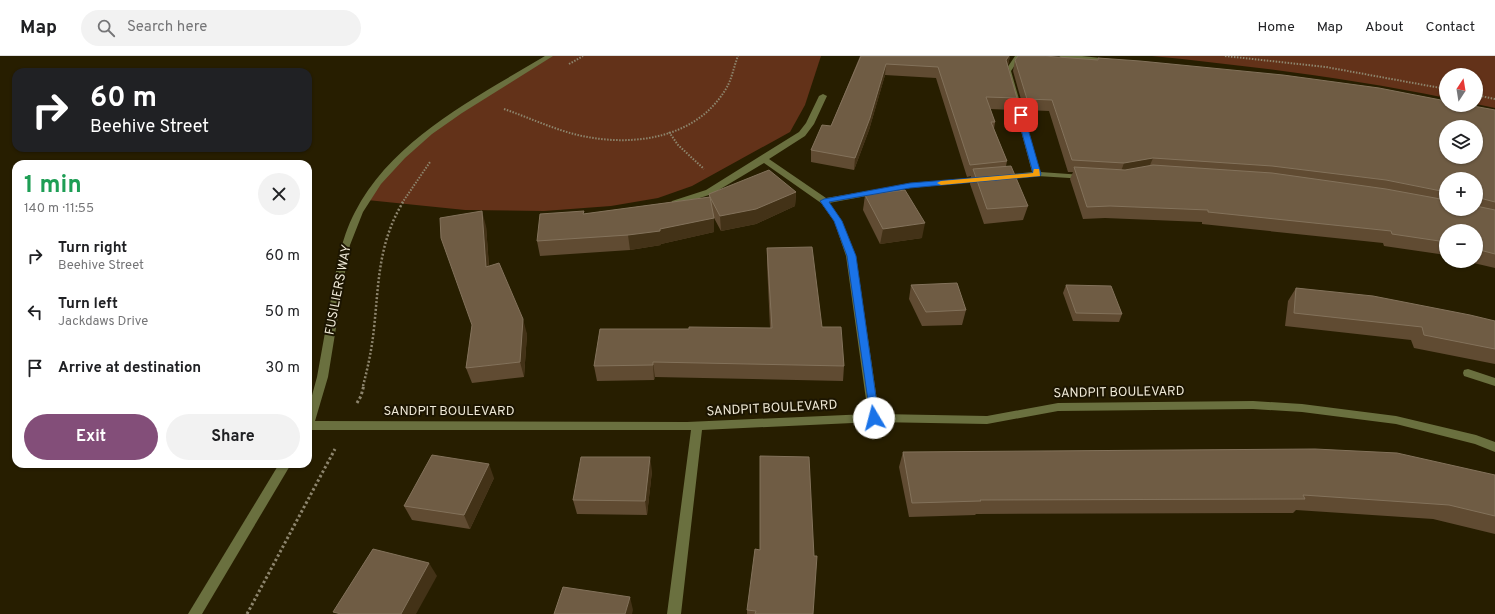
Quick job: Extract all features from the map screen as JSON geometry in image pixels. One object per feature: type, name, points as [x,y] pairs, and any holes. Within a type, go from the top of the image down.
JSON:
[{"type":"street","name":"FUSILIERS WAY","points":[[312,412],[324,372],[346,244],[364,206],[375,188],[424,136],[459,110],[550,56]]},
{"type":"street","points":[[1018,56],[1008,71],[1037,174]]},
{"type":"street","points":[[1064,56],[1119,62]]},
{"type":"street","points":[[668,204],[681,202],[709,192],[802,134],[810,124],[823,96]]},
{"type":"street","points":[[764,159],[824,201],[838,221],[852,256],[874,418]]},
{"type":"street","points":[[824,201],[910,186],[1037,174],[1090,177]]},
{"type":"street","points":[[1468,373],[1495,382]]},
{"type":"street","name":"SANDPIT BOULEVARD","points":[[312,425],[697,426],[874,418],[986,420],[1058,407],[1253,405],[1302,408],[1396,420],[1476,440],[1495,447]]},
{"type":"street","points":[[674,614],[697,426]]},
{"type":"street","points":[[195,614],[283,468]]},
{"type":"path","points":[[563,68],[583,56]]},
{"type":"path","points":[[504,104],[500,107],[580,135],[593,138],[632,139],[669,132],[692,124],[712,107],[726,88],[738,56]]},
{"type":"path","points":[[1225,56],[1326,67],[1439,88]]},
{"type":"path","points":[[1483,96],[1495,99]]},
{"type":"path","points":[[669,132],[678,145],[702,168],[725,183]]},
{"type":"path","points":[[247,614],[346,426],[363,389],[374,329],[375,304],[382,254],[388,232],[397,212],[412,186],[436,157]]},
{"type":"shaded area","points":[[550,56],[821,56],[805,105],[790,132],[692,186],[658,198],[611,206],[544,211],[465,210],[367,200],[394,165],[424,136]]},
{"type":"shaded area","points":[[1152,56],[1495,56],[1495,108],[1483,105],[1483,68],[1439,68],[1439,97],[1373,84],[1226,64]]},
{"type":"building","points":[[861,56],[1009,56],[1006,60],[1017,98],[986,97],[995,122],[991,122],[1007,161],[970,165],[938,67],[886,64],[870,118],[855,158],[811,150],[822,125],[831,126]]},
{"type":"building","points":[[1018,56],[1044,56],[1098,60],[1098,58],[1140,61],[1283,75],[1379,88],[1439,100],[1439,112],[1483,112],[1483,108],[1495,110],[1495,202],[1483,199],[1483,172],[1439,172],[1439,191],[1386,180],[1272,166],[1153,158],[1124,163],[1072,160],[1052,100],[1027,99],[1015,60]]},
{"type":"building","points":[[1153,165],[1272,173],[1386,189],[1439,199],[1439,216],[1483,216],[1483,207],[1495,210],[1495,254],[1483,251],[1483,224],[1439,224],[1439,241],[1392,234],[1391,231],[1208,212],[1208,210],[1110,206],[1087,207],[1074,167],[1125,170]]},
{"type":"building","points":[[1011,166],[1028,206],[987,209],[973,169]]},
{"type":"building","points":[[769,170],[796,192],[756,209],[720,216],[709,194]]},
{"type":"building","points":[[905,190],[925,223],[883,229],[865,195]]},
{"type":"building","points":[[710,197],[714,218],[660,229],[660,231],[628,235],[537,241],[540,214],[584,211],[583,214]]},
{"type":"building","points":[[482,211],[486,267],[499,263],[523,319],[520,362],[466,368],[472,325],[441,238],[440,218]]},
{"type":"building","points":[[812,247],[822,327],[841,327],[844,366],[653,362],[653,365],[594,366],[600,329],[689,329],[689,327],[772,328],[767,248]]},
{"type":"building","points":[[957,283],[966,310],[926,312],[911,285]]},
{"type":"building","points":[[1066,285],[1111,286],[1122,314],[1076,313]]},
{"type":"building","points":[[1296,288],[1373,296],[1495,321],[1495,349],[1424,335],[1422,327],[1294,313]]},
{"type":"building","points":[[1315,449],[1397,453],[1495,475],[1495,516],[1449,505],[1303,495],[1305,499],[980,500],[981,501],[912,503],[903,452]]},
{"type":"building","points":[[432,455],[489,464],[464,515],[404,506]]},
{"type":"building","points":[[760,456],[809,457],[814,556],[817,556],[813,614],[755,614],[756,611],[747,610],[755,549],[760,550]]},
{"type":"building","points":[[581,457],[650,457],[645,501],[573,500]]},
{"type":"building","points":[[373,549],[429,563],[401,614],[341,614],[333,612]]},
{"type":"building","points":[[563,587],[630,597],[625,614],[554,614]]},
{"type":"slow traffic","points":[[941,183],[1037,174],[1036,171]]},
{"type":"route","points":[[874,418],[852,256],[838,221],[824,201],[910,186],[1037,174],[1021,115]]}]
